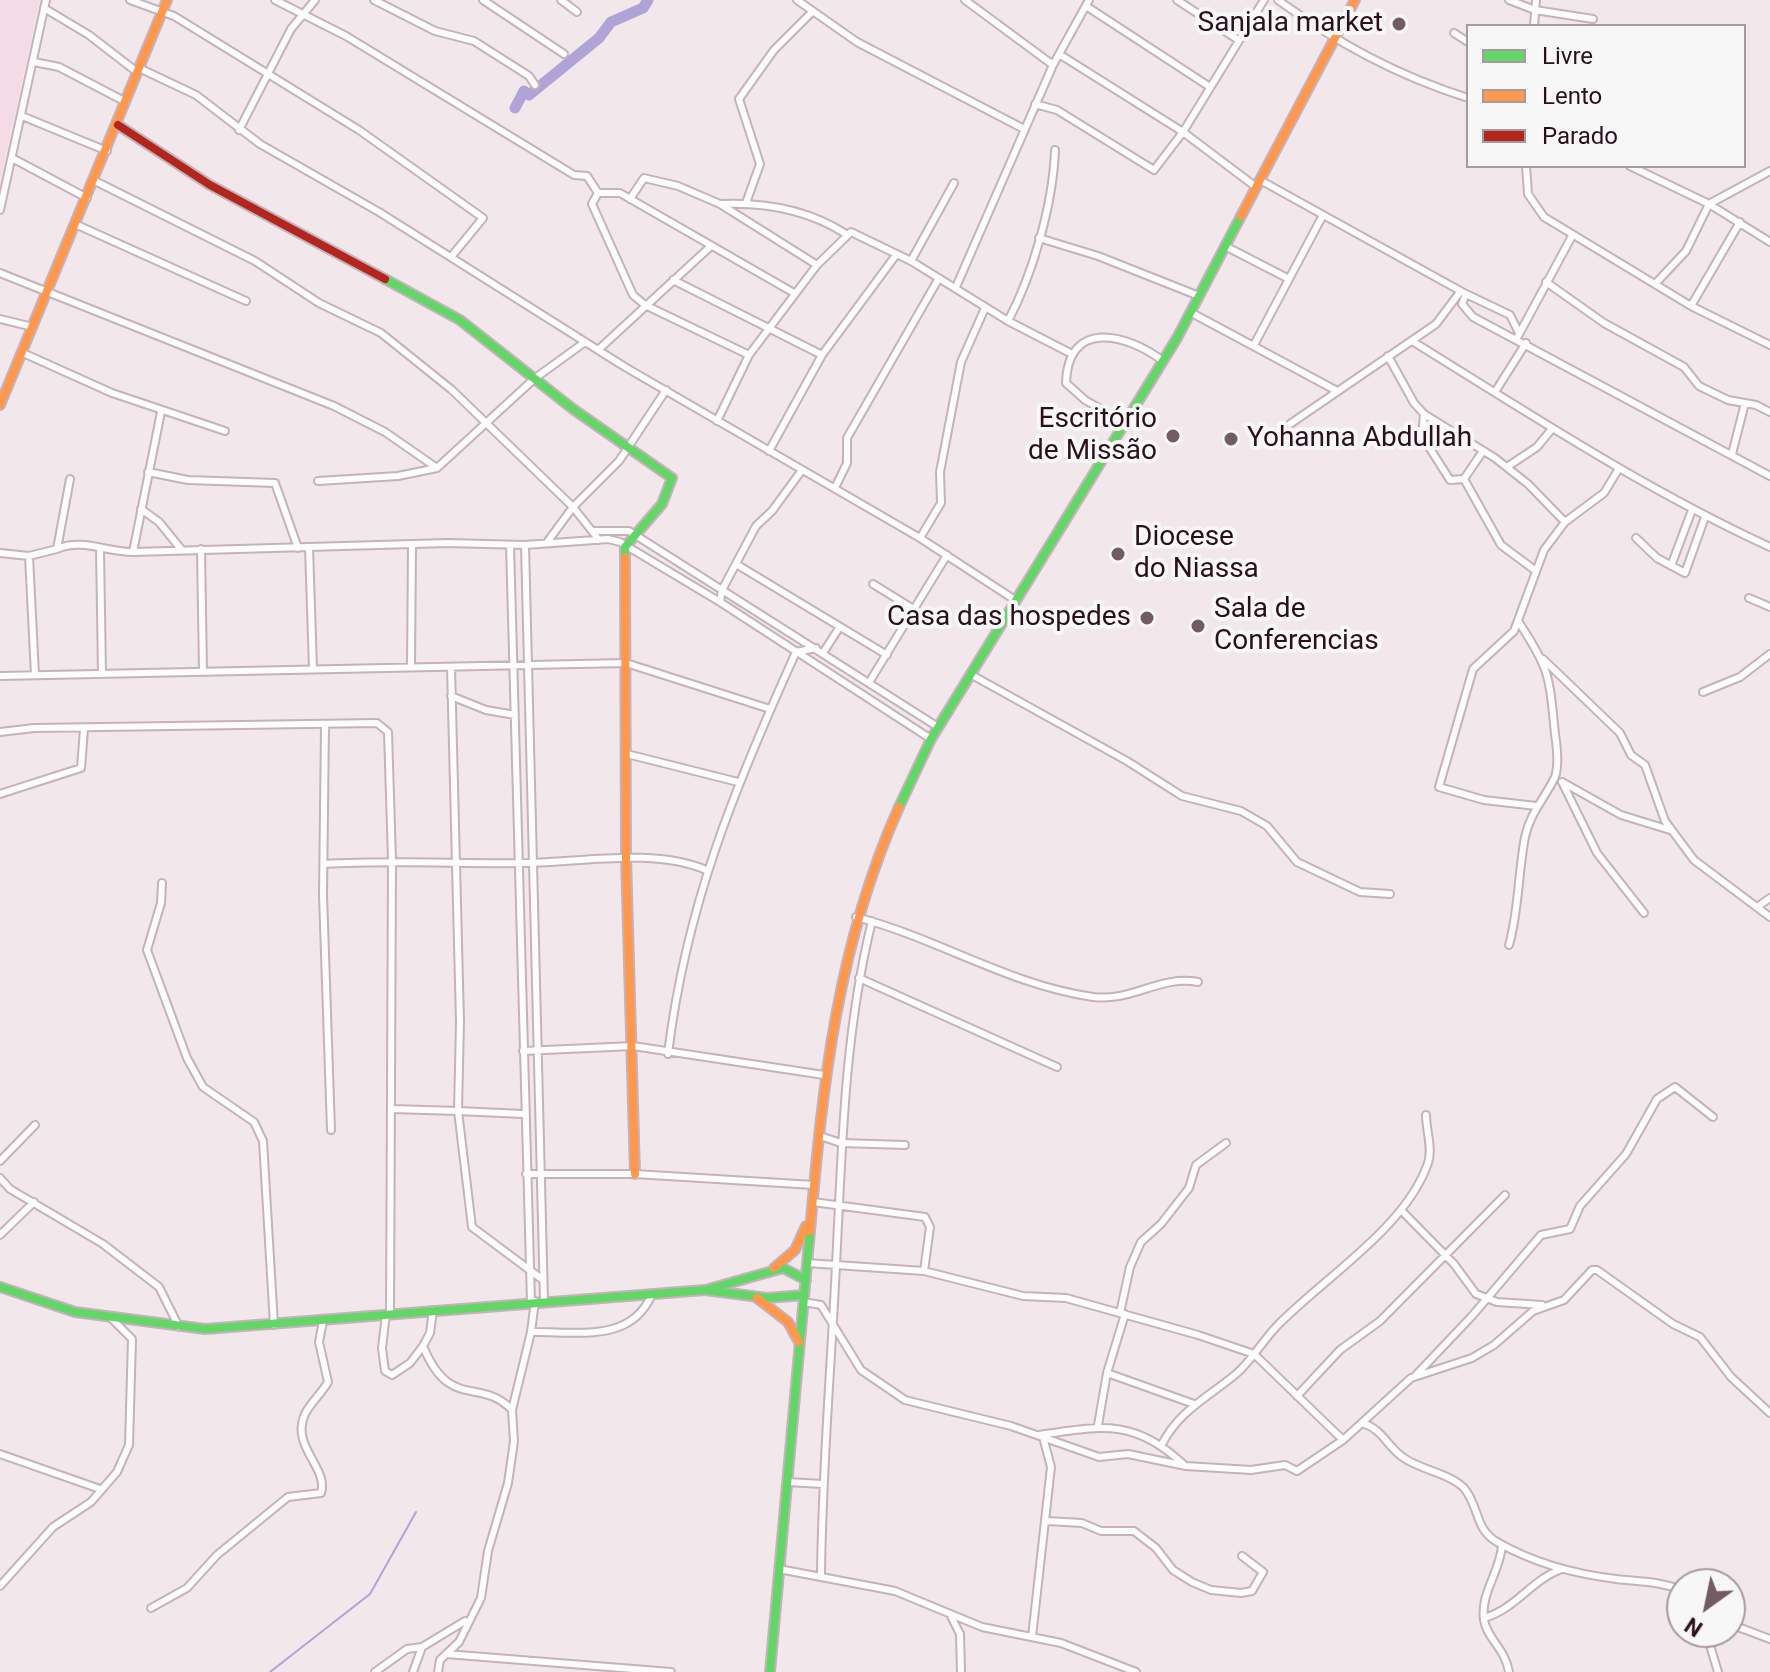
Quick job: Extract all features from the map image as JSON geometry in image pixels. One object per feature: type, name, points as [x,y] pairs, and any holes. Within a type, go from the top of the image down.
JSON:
[{"type":"street","points":[[130,0],[162,12],[409,162],[483,218],[451,257]]},
{"type":"street","points":[[0,405],[95,181],[167,0]]},
{"type":"street","points":[[275,0],[574,175],[587,176],[598,193]]},
{"type":"street","points":[[239,130],[291,29],[305,16],[315,0]]},
{"type":"street","points":[[374,0],[435,31],[474,41],[529,76],[535,85]]},
{"type":"street","points":[[483,0],[564,54]]},
{"type":"street","points":[[561,0],[577,12]]},
{"type":"street","points":[[797,0],[873,51],[1024,129]]},
{"type":"street","points":[[965,0],[1053,65]]},
{"type":"street","points":[[1177,0],[1237,39]]},
{"type":"street","points":[[1035,104],[1057,110],[1154,170],[1183,132],[1237,39],[1264,0]]},
{"type":"street","points":[[1278,0],[1334,41],[1392,69],[1466,97]]},
{"type":"street","points":[[770,1672],[824,1075],[838,982],[855,917],[891,822],[931,739],[1163,361],[1355,0]]},
{"type":"street","points":[[1509,0],[1535,10],[1593,19]]},
{"type":"street","points":[[1534,24],[1536,0]]},
{"type":"street","points":[[956,287],[1035,104],[1087,2],[1210,87]]},
{"type":"street","points":[[0,210],[45,4],[138,70],[196,95],[239,130],[451,257],[598,350],[920,538],[1015,600]]},
{"type":"street","points":[[746,203],[755,187],[760,164],[739,99],[774,50],[812,12]]},
{"type":"street","points":[[1454,33],[1466,41]]},
{"type":"street","points":[[1059,54],[1183,132],[1258,184],[1323,215],[1463,293],[1510,315],[1518,336]]},
{"type":"street","points":[[34,62],[59,67],[126,102]]},
{"type":"street","points":[[22,116],[107,151]]},
{"type":"street","points":[[118,125],[210,185],[460,320],[534,379],[672,478],[674,483],[637,537],[625,547]]},
{"type":"street","points":[[1008,321],[1019,303],[1039,238],[1054,175],[1055,150]]},
{"type":"street","points":[[12,158],[87,198]]},
{"type":"street","points":[[1526,168],[1528,194],[1534,205],[1572,236],[1691,306],[1770,345]]},
{"type":"street","points":[[1634,168],[1709,204],[1770,242]]},
{"type":"street","points":[[1656,283],[1686,251],[1709,204],[1770,171]]},
{"type":"street","points":[[630,199],[644,178],[678,186],[720,204],[817,265]]},
{"type":"street","points":[[95,181],[255,261],[319,303],[381,333],[486,423],[573,507],[599,540]]},
{"type":"street","points":[[911,261],[954,183]]},
{"type":"street","points":[[598,193],[620,193],[794,293]]},
{"type":"street","points":[[598,193],[592,204],[633,295],[645,305],[749,355]]},
{"type":"street","points":[[720,204],[746,203],[814,218],[846,234],[858,233],[956,287],[985,308],[1072,354]]},
{"type":"street","points":[[1254,345],[1323,215]]},
{"type":"street","points":[[1691,306],[1740,222]]},
{"type":"street","points":[[75,224],[246,301]]},
{"type":"street","points":[[717,421],[749,355],[794,293],[846,234]]},
{"type":"street","points":[[1518,336],[1572,236]]},
{"type":"street","points":[[1039,238],[1098,256],[1199,296]]},
{"type":"street","points":[[598,350],[711,246]]},
{"type":"street","points":[[1225,246],[1289,279]]},
{"type":"street","points":[[769,451],[822,355],[896,255]]},
{"type":"street","points":[[0,273],[344,411],[385,432],[437,468]]},
{"type":"street","points":[[835,488],[847,463],[847,438],[873,398],[893,354],[939,278]]},
{"type":"street","points":[[673,280],[822,355]]},
{"type":"street","points":[[1546,282],[1604,323],[1684,367],[1699,386],[1728,400],[1770,412]]},
{"type":"street","points":[[1463,293],[1462,304],[1468,313],[1518,336],[1770,476]]},
{"type":"street","points":[[1290,424],[1436,324],[1463,293]]},
{"type":"street","points":[[920,538],[941,503],[940,472],[961,362],[985,308]]},
{"type":"street","points":[[1190,312],[1337,391]]},
{"type":"street","points":[[0,319],[33,327]]},
{"type":"street","points":[[1125,423],[1072,391],[1066,383],[1072,354],[1080,344],[1102,336],[1118,339],[1163,361]]},
{"type":"street","points":[[1412,341],[1618,470],[1705,517],[1770,547]]},
{"type":"street","points":[[318,481],[398,476],[437,468],[534,379],[585,342]]},
{"type":"street","points":[[1495,392],[1526,343]]},
{"type":"street","points":[[23,353],[161,412],[225,431]]},
{"type":"street","points":[[1388,356],[1414,403],[1424,414],[1507,467],[1546,500],[1565,522]]},
{"type":"street","points":[[548,542],[573,507],[628,448],[666,390]]},
{"type":"street","points":[[1732,454],[1745,403]]},
{"type":"street","points":[[133,552],[161,412]]},
{"type":"street","points":[[1424,414],[1422,436],[1450,480],[1464,479]]},
{"type":"street","points":[[1507,467],[1537,447],[1551,430]]},
{"type":"street","points":[[1464,479],[1483,451]]},
{"type":"street","points":[[720,602],[722,590],[756,526],[772,511],[802,470]]},
{"type":"street","points":[[1536,806],[1484,800],[1439,787],[1473,669],[1481,659],[1510,638],[1544,550],[1565,522],[1592,505],[1618,470]]},
{"type":"street","points":[[148,472],[188,480],[275,483],[298,548]]},
{"type":"street","points":[[57,549],[70,479]]},
{"type":"street","points":[[1464,479],[1501,545],[1536,571]]},
{"type":"street","points":[[141,509],[159,522],[181,549]]},
{"type":"street","points":[[1671,566],[1692,510]]},
{"type":"street","points":[[1636,538],[1671,566],[1687,572],[1705,517]]},
{"type":"street","points":[[592,531],[617,528],[637,537],[870,681],[938,727]]},
{"type":"street","points":[[0,553],[29,556],[71,542],[133,552],[525,545],[599,540],[620,542],[720,602],[931,739]]},
{"type":"street","points":[[411,667],[412,545]]},
{"type":"street","points":[[510,545],[523,1114],[531,1271],[537,1301]]},
{"type":"street","points":[[438,1672],[440,1660],[459,1642],[481,1598],[488,1551],[503,1510],[514,1441],[512,1410],[543,1280],[525,545]]},
{"type":"street","points":[[309,547],[313,669]]},
{"type":"street","points":[[625,547],[626,857],[635,1174]]},
{"type":"street","points":[[100,549],[102,674]]},
{"type":"street","points":[[201,549],[203,672]]},
{"type":"street","points":[[870,681],[947,555]]},
{"type":"street","points":[[29,556],[35,675]]},
{"type":"street","points":[[736,564],[887,655]]},
{"type":"street","points":[[873,584],[915,610]]},
{"type":"street","points":[[1749,598],[1770,607]]},
{"type":"street","points":[[1518,621],[1543,659],[1620,733],[1631,755],[1645,765],[1659,809],[1694,860],[1770,917]]},
{"type":"street","points":[[823,653],[839,628]]},
{"type":"street","points":[[796,652],[816,648]]},
{"type":"street","points":[[668,1054],[676,993],[706,870],[738,782],[796,652]]},
{"type":"street","points":[[1703,692],[1740,677],[1770,654]]},
{"type":"street","points":[[1509,945],[1515,923],[1525,835],[1536,806],[1556,775],[1553,694],[1543,659]]},
{"type":"street","points":[[0,676],[626,663],[770,709]]},
{"type":"street","points":[[451,667],[458,1111],[472,1227],[543,1280]]},
{"type":"street","points":[[970,674],[1127,761],[1182,796],[1241,811],[1267,826],[1297,862],[1360,892],[1390,894]]},
{"type":"street","points":[[451,696],[486,710],[515,715]]},
{"type":"street","points":[[0,732],[377,723],[388,732],[392,860],[392,1109],[388,1314],[382,1348],[385,1371],[392,1375],[402,1371],[423,1346],[430,1333],[433,1310]]},
{"type":"street","points":[[325,725],[324,864],[331,1130]]},
{"type":"street","points":[[0,794],[81,768],[84,729]]},
{"type":"street","points":[[627,754],[738,782]]},
{"type":"street","points":[[516,774],[529,772]]},
{"type":"street","points":[[1556,775],[1597,853],[1644,913]]},
{"type":"street","points":[[1562,782],[1621,815],[1673,831]]},
{"type":"street","points":[[324,864],[392,860],[532,863],[626,857],[706,870]]},
{"type":"street","points":[[162,883],[161,903],[147,950],[187,1058],[203,1087],[254,1122],[263,1141],[274,1325]]},
{"type":"street","points":[[1757,907],[1770,898]]},
{"type":"street","points":[[855,917],[1046,988],[1115,999],[1179,978],[1198,982]]},
{"type":"street","points":[[821,1575],[822,1484],[841,1143],[859,978],[872,921]]},
{"type":"street","points":[[859,978],[1057,1067]]},
{"type":"street","points":[[523,1051],[633,1046],[668,1054],[824,1075]]},
{"type":"street","points":[[0,1287],[74,1312],[179,1327],[274,1325],[537,1301],[705,1290],[804,1299],[821,1305],[861,1370],[905,1400],[1041,1436],[1099,1457],[1128,1454],[1186,1466],[1251,1470],[1285,1465],[1297,1471],[1343,1440],[1414,1377],[1487,1299],[1541,1235],[1570,1229],[1580,1206],[1626,1154],[1661,1095],[1675,1087],[1713,1117]]},
{"type":"street","points":[[392,1109],[523,1114]]},
{"type":"street","points":[[1162,1444],[1176,1420],[1239,1371],[1278,1325],[1349,1263],[1401,1210],[1428,1164],[1426,1115]]},
{"type":"street","points":[[0,1161],[35,1125]]},
{"type":"street","points":[[820,1136],[841,1143],[905,1145]]},
{"type":"street","points":[[1098,1425],[1107,1373],[1123,1314],[1130,1267],[1141,1242],[1161,1224],[1189,1188],[1196,1165],[1226,1143]]},
{"type":"street","points":[[526,1174],[635,1174],[814,1185]]},
{"type":"street","points":[[0,1178],[10,1189],[94,1237],[159,1287],[179,1327]]},
{"type":"street","points":[[1297,1396],[1340,1350],[1380,1321],[1505,1195]]},
{"type":"street","points":[[0,1235],[34,1202]]},
{"type":"street","points":[[812,1207],[838,1204],[925,1217],[930,1227],[924,1271]]},
{"type":"street","points":[[774,1269],[795,1250],[812,1207]]},
{"type":"street","points":[[1401,1210],[1445,1255],[1466,1284],[1487,1299],[1547,1305]]},
{"type":"street","points":[[807,1263],[924,1271],[1023,1296],[1066,1298],[1254,1354],[1343,1440]]},
{"type":"street","points":[[705,1290],[774,1269],[791,1270],[806,1280]]},
{"type":"street","points":[[1414,1377],[1472,1358],[1547,1305],[1564,1300],[1592,1270],[1597,1270],[1673,1324],[1700,1337],[1731,1377],[1770,1413]]},
{"type":"street","points":[[531,1332],[604,1331],[622,1326],[638,1320],[652,1294]]},
{"type":"street","points":[[754,1296],[788,1322],[799,1342]]},
{"type":"street","points":[[0,1586],[53,1527],[70,1519],[117,1472],[125,1458],[130,1427],[132,1339],[112,1319]]},
{"type":"street","points":[[151,1608],[187,1588],[217,1555],[288,1497],[321,1493],[323,1479],[305,1447],[302,1432],[306,1413],[328,1382],[329,1372],[319,1342],[323,1321]]},
{"type":"street","points":[[423,1346],[447,1384],[504,1402],[512,1410]]},
{"type":"street","points":[[1107,1373],[1194,1404]]},
{"type":"street","points":[[1362,1423],[1380,1431],[1402,1457],[1457,1482],[1470,1497],[1483,1531],[1502,1545],[1562,1569],[1666,1584]]},
{"type":"street","points":[[1041,1436],[1098,1425],[1149,1436],[1186,1466]]},
{"type":"street","points":[[1032,1637],[1051,1467],[1041,1436]]},
{"type":"street","points":[[0,1454],[100,1489]]},
{"type":"street","points":[[788,1482],[822,1484]]},
{"type":"street","points":[[1047,1521],[1082,1523],[1101,1531],[1134,1531],[1150,1541],[1173,1570],[1211,1590],[1252,1591],[1263,1572],[1242,1556]]},
{"type":"street","points":[[1502,1545],[1490,1578],[1484,1618],[1487,1631],[1501,1647],[1509,1672]]},
{"type":"street","points":[[779,1569],[895,1591],[982,1627],[1074,1647],[1136,1672]]},
{"type":"street","points":[[1484,1618],[1508,1609],[1540,1582],[1562,1569]]},
{"type":"street","points":[[950,1614],[960,1634],[961,1672]]},
{"type":"street","points":[[375,1672],[407,1649],[422,1647],[468,1619]]},
{"type":"street","points":[[1746,1630],[1770,1639]]},
{"type":"street","points":[[413,1672],[422,1647]]},
{"type":"street","points":[[1711,1648],[1718,1672]]},
{"type":"street","points":[[446,1654],[671,1672]]},
{"type":"shaded area","points":[[0,0],[40,0],[0,181]]},
{"type":"waterway","points":[[515,108],[524,91],[529,95],[599,38],[611,22],[643,8],[648,0]]},
{"type":"waterway","points":[[270,1672],[370,1594],[416,1512]]},
{"type":"traffic: fast","points":[[899,807],[931,739],[1177,338],[1241,216]]},
{"type":"traffic: fast","points":[[385,279],[460,320],[573,409],[672,478],[662,504],[625,547],[625,557]]},
{"type":"traffic: fast","points":[[770,1672],[810,1231]]},
{"type":"traffic: fast","points":[[709,1289],[783,1268],[806,1280]]},
{"type":"traffic: fast","points":[[0,1287],[75,1312],[205,1329],[705,1290],[767,1298],[804,1295]]},
{"type":"traffic: slow","points":[[0,405],[167,0]]},
{"type":"traffic: slow","points":[[1241,216],[1355,0]]},
{"type":"traffic: slow","points":[[625,557],[626,857],[635,1174]]},
{"type":"traffic: slow","points":[[810,1231],[836,1015],[861,911],[899,807]]},
{"type":"traffic: slow","points":[[774,1268],[795,1250],[806,1226]]},
{"type":"traffic: slow","points":[[757,1298],[788,1322],[799,1342]]},
{"type":"traffic: jam","points":[[118,125],[210,185],[385,279]]},
{"type":"place","name":"Sanjala market","points":[[1399,24]]},
{"type":"place","name":"Escritório de Missão","points":[[1173,436]]},
{"type":"place","name":"Yohanna Abdullah","points":[[1231,439]]},
{"type":"place","name":"Diocese do Niassa","points":[[1118,554]]},
{"type":"place","name":"Casa das hospedes","points":[[1147,618]]},
{"type":"place","name":"Sala de Conferencias","points":[[1198,626]]}]
